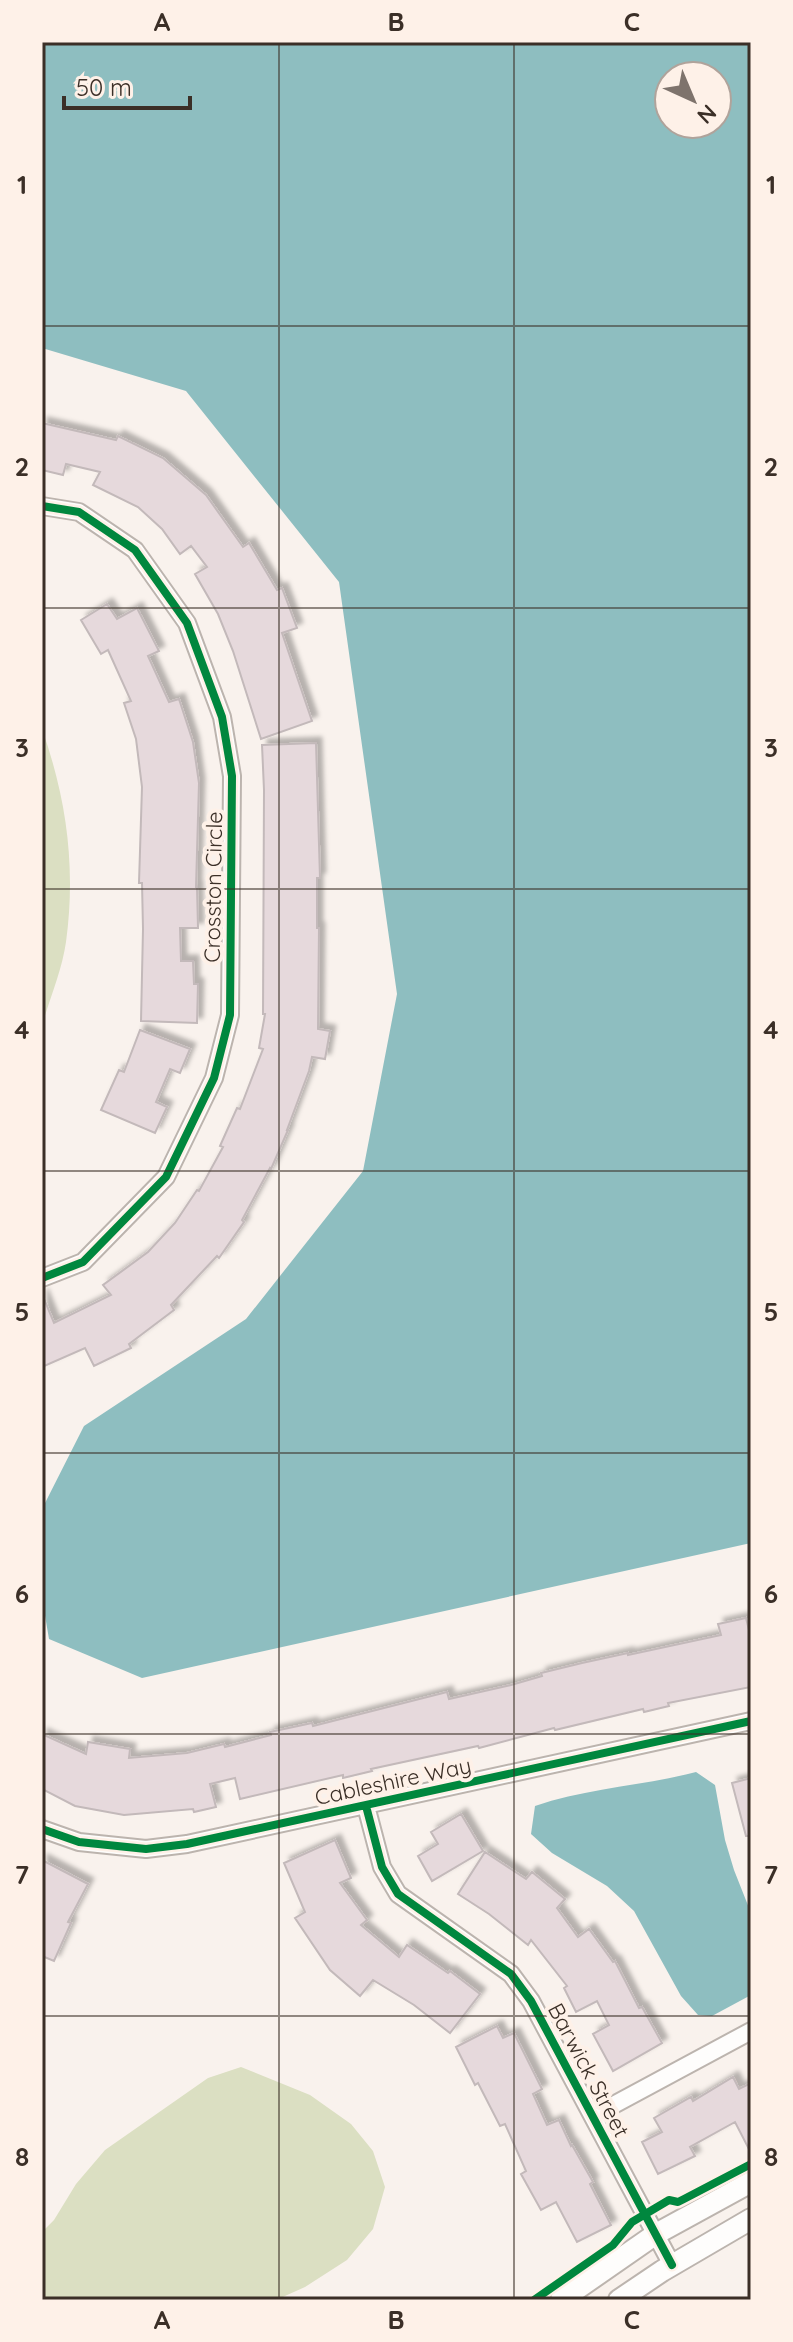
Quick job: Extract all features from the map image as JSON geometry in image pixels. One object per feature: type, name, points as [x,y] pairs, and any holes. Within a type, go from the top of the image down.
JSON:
[{"type":"street","name":"Crosston Circle","points":[[42,506],[79,512],[135,550],[187,623],[222,717],[232,776],[230,1015],[214,1078],[166,1177],[83,1262],[42,1278]]},
{"type":"street","name":"Cableshire Way","points":[[42,1829],[79,1842],[146,1849],[187,1844],[751,1721]]},
{"type":"street","name":"Barwick Street","points":[[366,1806],[382,1867],[398,1894],[511,1974],[531,2001],[672,2265]]},
{"type":"street","points":[[593,2116],[751,2031]]},
{"type":"street","points":[[561,2300],[656,2234],[751,2182]]},
{"type":"street","points":[[619,2300],[751,2219]]},
{"type":"green space","points":[[42,729],[63,808],[70,887],[64,952],[42,1025]]},
{"type":"green space","points":[[241,2067],[310,2095],[351,2124],[373,2151],[385,2187],[373,2229],[347,2260],[305,2287],[276,2300],[42,2300],[42,2232],[105,2150],[208,2078]]},
{"type":"water","points":[[42,42],[751,42],[751,1543],[142,1678],[49,1639],[42,1598],[42,1509],[84,1426],[246,1319],[363,1171],[397,994],[339,582],[186,391],[42,348]]},
{"type":"water","points":[[696,1772],[715,1785],[725,1840],[751,1913],[751,1995],[712,2016],[698,2015],[681,1996],[634,1911],[607,1886],[552,1853],[531,1834],[535,1806],[575,1795]]},
{"type":"building","points":[[42,423],[116,440],[118,436],[163,458],[206,495],[243,547],[249,543],[277,590],[282,588],[297,628],[282,633],[312,721],[261,739],[233,651],[218,614],[195,574],[207,567],[191,546],[180,554],[162,529],[138,507],[93,485],[100,472],[66,464],[63,475],[42,470]]},
{"type":"building","points":[[107,604],[117,619],[137,608],[159,651],[148,656],[169,702],[179,699],[193,742],[199,783],[198,928],[180,928],[181,961],[193,961],[194,984],[198,984],[197,1023],[141,1021],[143,929],[142,883],[139,883],[142,787],[136,739],[124,703],[131,701],[108,650],[101,654],[81,620]]},
{"type":"building","points":[[316,743],[320,878],[317,878],[318,1029],[330,1031],[325,1059],[312,1057],[288,1130],[271,1169],[242,1220],[244,1222],[219,1258],[217,1256],[171,1305],[174,1310],[129,1344],[131,1348],[94,1366],[85,1348],[42,1367],[42,1294],[54,1323],[111,1295],[103,1285],[148,1252],[199,1191],[223,1147],[220,1146],[237,1108],[240,1109],[263,1049],[259,1048],[265,1014],[262,745]]},
{"type":"building","points":[[140,1030],[190,1049],[180,1073],[170,1069],[156,1102],[167,1107],[155,1133],[101,1110],[119,1070],[124,1072]]},
{"type":"building","points":[[746,1618],[751,1638],[751,1687],[240,1799],[235,1778],[210,1784],[216,1807],[194,1812],[193,1809],[124,1815],[75,1806],[42,1789],[42,1734],[86,1754],[88,1742],[130,1749],[129,1758],[187,1753],[224,1744],[225,1747],[271,1735],[270,1732],[312,1723],[313,1726],[447,1692],[449,1699],[511,1685],[542,1676],[541,1673],[582,1663],[721,1635],[718,1624]]},
{"type":"building","points":[[751,1778],[751,1836],[746,1836],[732,1783]]},
{"type":"building","points":[[461,1814],[483,1851],[432,1881],[418,1856],[438,1844],[431,1832]]},
{"type":"building","points":[[335,1840],[351,1878],[340,1883],[367,1920],[361,1925],[399,1957],[407,1945],[480,1994],[450,2033],[414,2005],[373,1980],[360,1996],[330,1970],[295,1918],[305,1912],[284,1863]]},
{"type":"building","points":[[485,1852],[526,1879],[532,1872],[565,1899],[557,1908],[578,1937],[589,1929],[615,1961],[639,2008],[642,2007],[662,2043],[613,2071],[593,2034],[609,2025],[597,2001],[576,2012],[564,1988],[567,1986],[531,1940],[528,1945],[458,1894]]},
{"type":"building","points":[[42,1860],[88,1884],[68,1922],[71,1923],[54,1961],[42,1956]]},
{"type":"building","points":[[497,2026],[503,2038],[514,2033],[542,2089],[533,2094],[547,2125],[559,2120],[593,2182],[590,2184],[611,2225],[577,2242],[556,2202],[541,2210],[521,2174],[526,2171],[505,2124],[500,2126],[456,2047]]},
{"type":"building","points":[[733,2077],[739,2089],[751,2083],[751,2153],[735,2122],[690,2147],[695,2156],[658,2174],[642,2142],[662,2132],[654,2118],[691,2097],[693,2101]]},
{"type":"cycle path","points":[[42,506],[79,512],[135,550],[187,623],[222,717],[232,776],[230,1015],[214,1078],[166,1177],[83,1262],[42,1278]]},
{"type":"cycle path","points":[[42,1829],[79,1842],[146,1849],[187,1844],[751,1721]]},
{"type":"cycle path","points":[[366,1806],[382,1867],[398,1894],[511,1974],[531,2001],[672,2265]]},
{"type":"cycle path","points":[[534,2300],[613,2245],[632,2222],[669,2200],[678,2202],[751,2164]]}]
